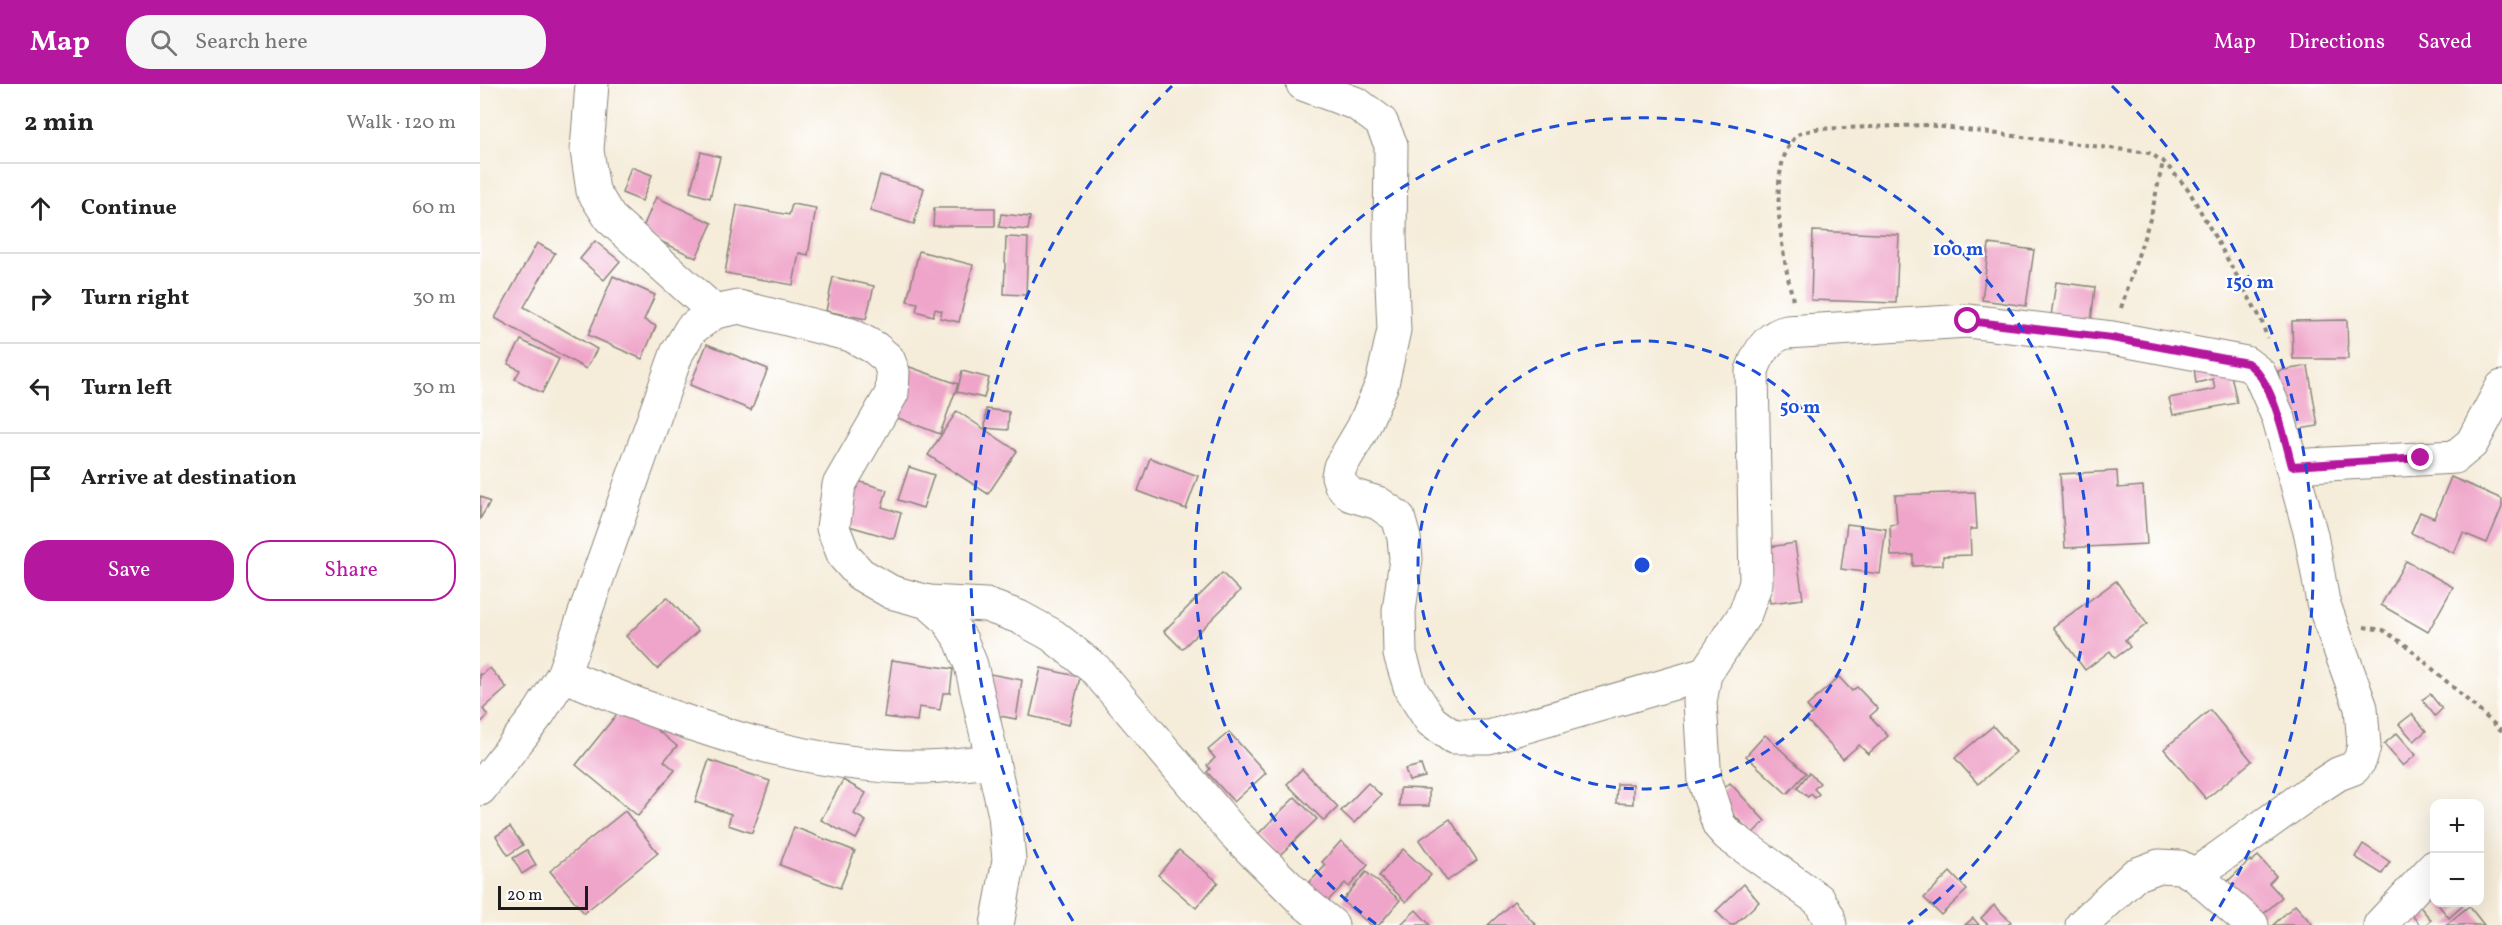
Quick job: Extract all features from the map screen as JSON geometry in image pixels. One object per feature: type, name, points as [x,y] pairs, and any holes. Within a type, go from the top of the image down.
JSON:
[{"type":"street","points":[[592,84],[587,150],[593,191],[610,218],[715,312]]},
{"type":"street","points":[[1303,84],[1357,104],[1381,122],[1391,145],[1390,238],[1394,330],[1382,384],[1363,428],[1340,467],[1338,476],[1341,485],[1351,495],[1378,503],[1398,517],[1404,538],[1406,559],[1399,611],[1400,654],[1411,690],[1431,721],[1453,737],[1489,737],[1705,674]]},
{"type":"street","points":[[480,789],[539,713],[563,675],[677,352],[691,329],[715,312],[739,307],[851,335],[875,348],[888,359],[893,372],[892,393],[839,485],[833,528],[844,556],[860,574],[891,592],[928,602],[986,605],[1019,616],[1052,635],[1096,670],[1234,833],[1304,902],[1332,925]]},
{"type":"street","points":[[1830,925],[1828,915],[1819,900],[1728,835],[1719,825],[1705,782],[1700,702],[1705,674],[1745,614],[1756,583],[1752,370],[1757,356],[1777,334],[1799,330],[1968,321],[2112,338],[2247,363],[2259,373],[2268,390],[2292,466],[2311,535],[2323,602],[2361,708],[2364,746],[2360,760],[2354,768],[2338,774],[2309,793],[2195,875]]},
{"type":"street","points":[[2292,466],[2455,457],[2472,443],[2502,387]]},
{"type":"street","points":[[928,602],[947,619],[961,640],[972,665],[1005,815],[1008,860],[997,925]]},
{"type":"street","points":[[563,675],[644,708],[714,732],[776,749],[847,762],[921,767],[993,760]]},
{"type":"street","points":[[2082,925],[2135,875],[2159,866],[2180,867],[2195,875],[2252,925]]},
{"type":"street","points":[[2380,925],[2430,871]]},
{"type":"path","points":[[1799,330],[1783,257],[1778,189],[1785,151],[1798,134],[1815,129],[1927,125],[2149,153],[2163,161],[2188,189],[2261,319],[2268,341]]},
{"type":"path","points":[[2112,338],[2151,216],[2163,161]]},
{"type":"path","points":[[2336,640],[2365,626],[2383,630],[2407,646],[2502,731]]},
{"type":"building","points":[[701,152],[720,157],[710,198],[690,192]]},
{"type":"building","points":[[631,167],[652,175],[642,201],[622,193]]},
{"type":"building","points":[[880,175],[924,188],[914,224],[870,211]]},
{"type":"building","points":[[656,197],[712,223],[696,258],[641,232]]},
{"type":"building","points":[[792,204],[816,208],[808,255],[799,253],[793,285],[725,273],[737,205],[789,215]]},
{"type":"building","points":[[934,208],[995,208],[995,226],[933,226]]},
{"type":"building","points":[[1001,214],[1030,217],[1028,230],[999,227]]},
{"type":"building","points":[[1813,231],[1899,235],[1896,303],[1811,300]]},
{"type":"building","points":[[1006,237],[1028,238],[1026,295],[1004,294]]},
{"type":"building","points":[[595,241],[620,261],[604,280],[580,259]]},
{"type":"building","points":[[537,243],[555,253],[524,307],[597,349],[586,369],[495,318]]},
{"type":"building","points":[[1989,244],[2034,250],[2026,306],[1982,300]]},
{"type":"building","points":[[919,251],[973,265],[959,322],[940,318],[942,311],[935,309],[933,316],[916,311],[918,303],[907,301]]},
{"type":"building","points":[[613,276],[655,295],[644,320],[656,326],[642,359],[588,335]]},
{"type":"building","points":[[833,277],[874,286],[866,319],[826,311]]},
{"type":"building","points":[[2056,282],[2095,287],[2091,322],[2051,316]]},
{"type":"building","points":[[2347,320],[2348,359],[2293,359],[2292,321]]},
{"type":"building","points":[[521,340],[559,359],[542,393],[515,379],[520,370],[508,364]]},
{"type":"building","points":[[707,344],[768,369],[751,410],[690,385]]},
{"type":"building","points":[[907,366],[958,384],[940,434],[890,415]]},
{"type":"building","points":[[2210,366],[2211,374],[2230,370],[2237,403],[2173,415],[2169,398],[2215,389],[2213,379],[2196,383],[2194,368]]},
{"type":"building","points":[[2308,366],[2318,426],[2288,431],[2278,371]]},
{"type":"building","points":[[962,371],[989,378],[984,398],[957,392]]},
{"type":"building","points":[[986,409],[1009,412],[1008,430],[985,428]]},
{"type":"building","points":[[957,411],[1017,451],[988,494],[928,455]]},
{"type":"building","points":[[1150,458],[1198,476],[1186,509],[1138,491]]},
{"type":"building","points":[[909,467],[934,475],[923,508],[898,500]]},
{"type":"building","points":[[2117,471],[2118,488],[2143,486],[2147,544],[2065,548],[2060,474]]},
{"type":"building","points":[[2451,477],[2502,499],[2502,507],[2487,543],[2463,533],[2454,553],[2411,533],[2420,512],[2434,518]]},
{"type":"building","points":[[854,480],[887,490],[882,507],[901,513],[894,539],[842,524]]},
{"type":"building","points":[[1975,492],[1977,529],[1970,529],[1971,555],[1943,556],[1943,565],[1913,566],[1913,555],[1891,556],[1890,525],[1897,524],[1895,495]]},
{"type":"building","points":[[480,496],[490,502],[480,519]]},
{"type":"building","points":[[1847,524],[1886,529],[1880,574],[1841,569]]},
{"type":"building","points":[[1795,543],[1803,599],[1770,603],[1762,548]]},
{"type":"building","points":[[2406,561],[2453,587],[2428,632],[2381,605]]},
{"type":"building","points":[[1222,573],[1240,591],[1182,649],[1164,631]]},
{"type":"building","points":[[2116,581],[2147,624],[2125,640],[2130,647],[2115,658],[2110,651],[2085,670],[2053,627]]},
{"type":"building","points":[[667,597],[698,631],[657,669],[626,636]]},
{"type":"building","points":[[892,660],[953,669],[950,693],[943,693],[940,710],[919,707],[917,721],[884,717]]},
{"type":"building","points":[[490,668],[507,688],[483,709],[488,716],[480,723],[480,674]]},
{"type":"building","points":[[1041,668],[1080,677],[1069,725],[1030,716]]},
{"type":"building","points":[[990,674],[1022,680],[1016,719],[984,713]]},
{"type":"building","points":[[1839,677],[1852,691],[1857,687],[1878,709],[1870,716],[1888,736],[1868,754],[1859,745],[1843,759],[1806,719],[1813,713],[1807,706]]},
{"type":"building","points":[[2430,694],[2442,709],[2435,716],[2422,700]]},
{"type":"building","points":[[625,704],[677,746],[664,761],[675,770],[638,816],[576,765]]},
{"type":"building","points":[[2210,710],[2252,761],[2206,799],[2164,749]]},
{"type":"building","points":[[2412,714],[2426,731],[2414,741],[2399,724]]},
{"type":"building","points":[[1993,726],[2016,752],[1978,784],[1955,758]]},
{"type":"building","points":[[1229,732],[1266,773],[1234,802],[1207,772],[1210,769],[1207,765],[1215,758],[1208,750]]},
{"type":"building","points":[[2397,733],[2416,755],[2403,766],[2384,744]]},
{"type":"building","points":[[1765,735],[1806,773],[1787,794],[1746,756]]},
{"type":"building","points":[[709,760],[770,781],[752,833],[728,825],[731,814],[695,802]]},
{"type":"building","points":[[1421,765],[1425,777],[1409,781],[1405,769]]},
{"type":"building","points":[[1302,769],[1338,807],[1324,821],[1287,784]]},
{"type":"building","points":[[1809,773],[1820,783],[1814,789],[1819,794],[1815,798],[1811,794],[1808,797],[1797,788]]},
{"type":"building","points":[[843,780],[866,793],[854,814],[866,821],[856,839],[821,820]]},
{"type":"building","points":[[1368,783],[1381,795],[1354,823],[1341,811]]},
{"type":"building","points":[[1730,783],[1765,821],[1752,834],[1716,796]]},
{"type":"building","points":[[1617,784],[1633,784],[1633,804],[1616,803]]},
{"type":"building","points":[[1400,788],[1429,789],[1429,806],[1399,806]]},
{"type":"building","points":[[1295,797],[1317,819],[1279,856],[1258,834]]},
{"type":"building","points":[[625,811],[658,853],[584,913],[550,871]]},
{"type":"building","points":[[1450,819],[1477,860],[1447,881],[1419,840]]},
{"type":"building","points":[[510,827],[523,845],[508,855],[496,836]]},
{"type":"building","points":[[794,827],[855,851],[840,888],[780,865]]},
{"type":"building","points":[[1341,841],[1368,865],[1349,887],[1345,883],[1325,904],[1306,886],[1326,865],[1322,862]]},
{"type":"building","points":[[2363,844],[2390,862],[2382,874],[2355,857]]},
{"type":"building","points":[[1403,849],[1431,875],[1406,902],[1379,876]]},
{"type":"building","points":[[527,850],[536,865],[522,874],[513,858]]},
{"type":"building","points":[[1179,850],[1218,882],[1196,908],[1158,875]]},
{"type":"building","points":[[2258,856],[2276,876],[2269,883],[2282,897],[2256,921],[2224,885],[2250,860],[2251,862]]},
{"type":"building","points":[[1366,872],[1400,900],[1379,925],[1371,925],[1342,901]]},
{"type":"building","points":[[1950,872],[1967,890],[1941,915],[1924,898]]},
{"type":"building","points":[[1744,884],[1759,902],[1734,925],[1730,925],[1716,911]]},
{"type":"building","points":[[1514,901],[1536,925],[1488,925]]},
{"type":"building","points":[[2417,903],[2431,920],[2425,925],[2420,925],[2408,910]]},
{"type":"building","points":[[1994,905],[2011,922],[2007,925],[1988,925],[1981,918]]},
{"type":"building","points":[[2295,905],[2313,925],[2273,925]]},
{"type":"building","points":[[2440,907],[2461,907],[2449,918]]},
{"type":"building","points":[[2470,907],[2484,925],[2446,925]]},
{"type":"building","points":[[1416,910],[1430,925],[1400,925]]},
{"type":"building","points":[[1973,918],[1979,925],[1965,925]]},
{"type":"route","points":[[1968,321],[2112,338],[2247,363],[2259,373],[2268,390],[2292,466],[2421,458]]}]
